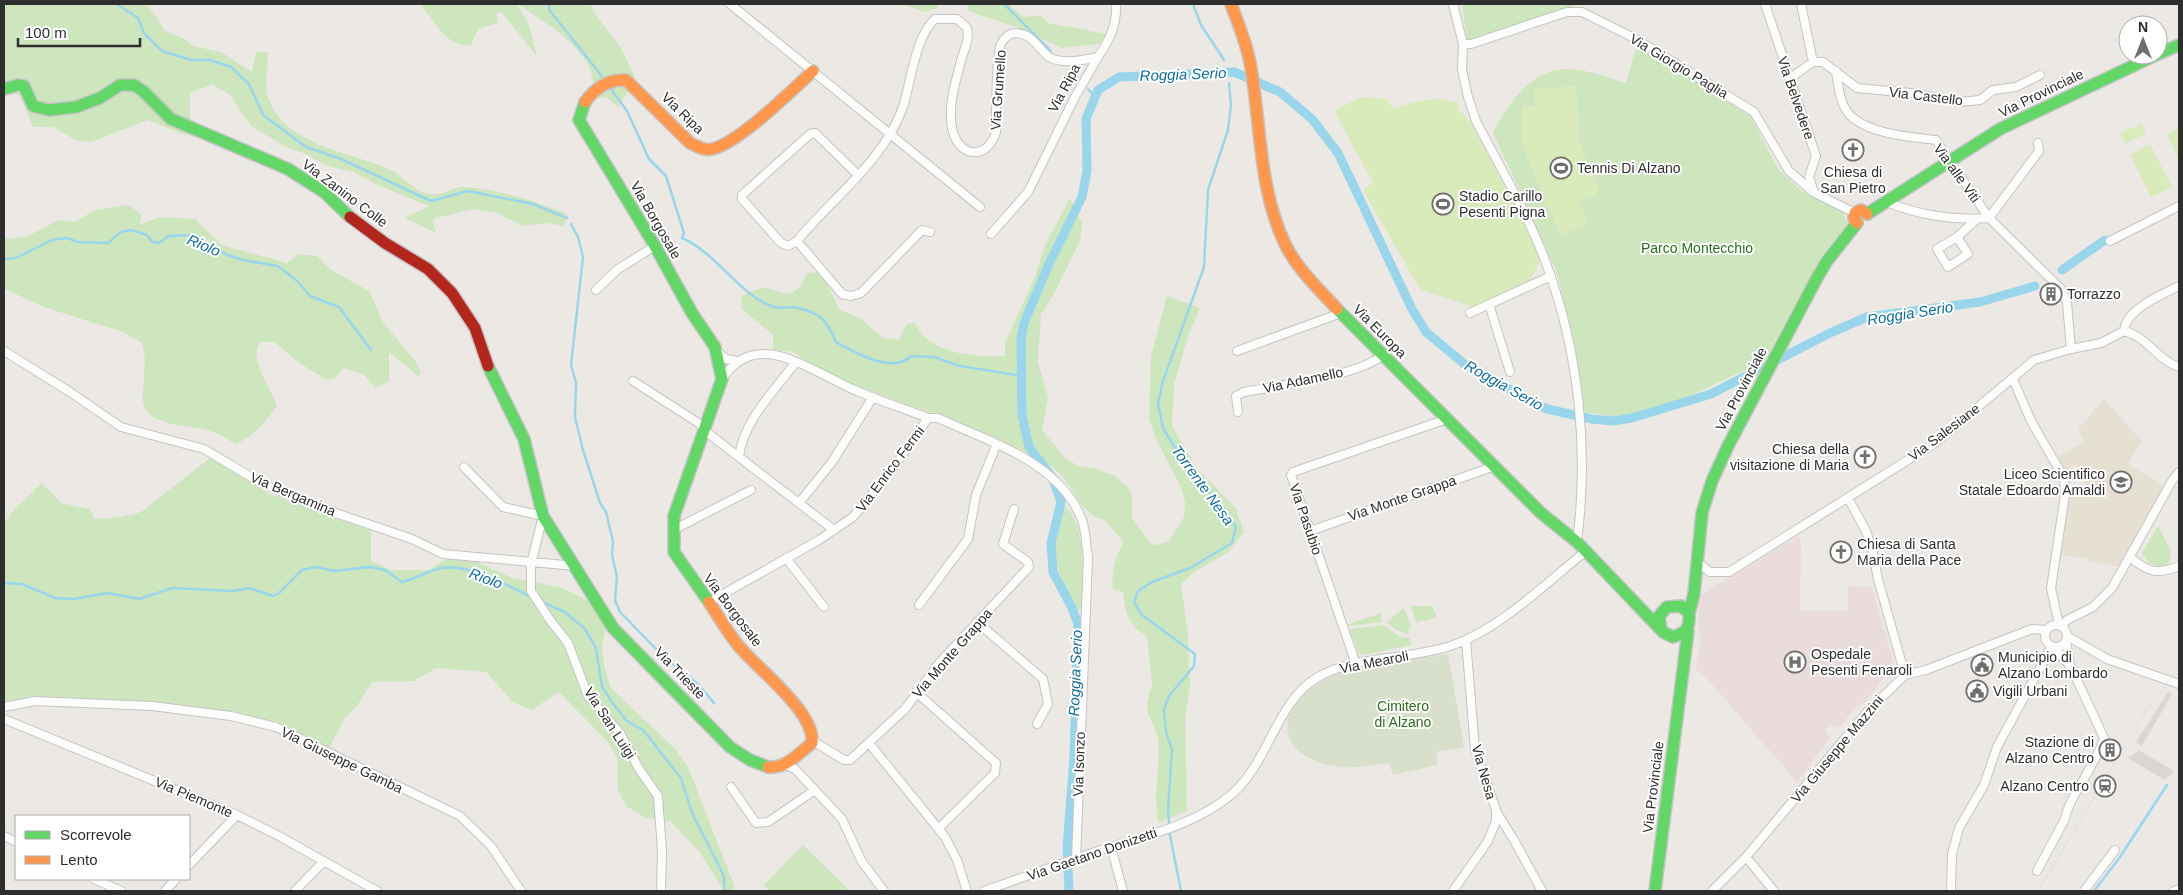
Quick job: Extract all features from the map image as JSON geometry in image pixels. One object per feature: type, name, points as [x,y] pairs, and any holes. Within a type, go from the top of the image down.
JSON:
[{"type":"street","points":[[730,4],[892,133],[980,207]]},
{"type":"street","points":[[1098,57],[1113,33],[1116,4]]},
{"type":"street","name":"Via Europa","points":[[1231,4],[1247,49],[1252,73],[1261,148],[1274,217],[1286,246],[1322,294],[1340,313],[1555,525],[1577,542],[1665,632]]},
{"type":"street","points":[[1453,4],[1463,44],[1462,70],[1476,121],[1522,209],[1551,276],[1564,319],[1582,427],[1582,478],[1577,542]]},
{"type":"street","name":"Via Belvedere","points":[[1765,4],[1816,156],[1809,177],[1813,192]]},
{"type":"street","points":[[1789,79],[1813,62],[1801,4]]},
{"type":"street","name":"Via Giorgio Paglia","points":[[1463,44],[1472,44],[1567,12],[1582,12],[1636,39],[1754,112],[1789,171],[1813,192],[1856,218]]},
{"type":"street","name":"Via Grumello","points":[[797,240],[858,175],[892,133],[902,108],[926,30],[935,19],[957,19],[967,28],[969,35],[952,92],[951,109],[955,138],[958,145],[965,151],[975,153],[984,150],[993,142],[996,132],[1001,44],[1011,33],[1018,32],[1029,37],[1050,57],[1074,62],[1098,57]]},
{"type":"street","name":"Via Ripa","points":[[991,234],[1028,192],[1075,96],[1098,57]]},
{"type":"street","name":"Via Castello","points":[[1813,62],[1823,62],[1857,88],[1911,93],[1960,102],[1980,100],[1993,90],[2016,87],[2040,75]]},
{"type":"street","name":"Via Provinciale","points":[[1689,613],[1694,594],[1693,586],[1702,513],[1712,481],[1728,446],[1827,261],[1856,218],[1866,222],[1867,214],[2000,129],[2135,65]]},
{"type":"street","name":"Via alle Viti","points":[[1836,71],[1840,94],[1850,115],[1878,131],[1936,140],[1989,218],[2061,289],[2068,303],[2070,349]]},
{"type":"street","name":"Via Ripa","points":[[587,132],[580,120],[580,110],[606,83],[617,78],[626,80],[690,143],[698,148],[712,149],[730,141],[813,72]]},
{"type":"street","name":"Via Zanino Colle","points":[[4,89],[18,85],[24,86],[33,106],[40,110],[80,106],[99,99],[116,86],[131,84],[137,86],[154,105],[171,119],[288,169],[324,192],[350,217],[385,243],[428,269],[452,293],[475,328],[497,386],[513,414],[524,439],[543,516],[576,566]]},
{"type":"street","name":"Via Borgosale","points":[[587,132],[655,246],[688,307],[720,355],[738,361]]},
{"type":"street","points":[[858,175],[815,133],[810,134],[742,194],[742,199],[781,243],[788,246],[797,240],[842,294],[851,296],[861,293],[922,230],[930,232]]},
{"type":"street","points":[[1887,202],[1926,213],[1977,219],[1989,218],[2038,151],[2038,143]]},
{"type":"street","points":[[2110,241],[2179,206]]},
{"type":"street","points":[[1957,237],[1977,219]]},
{"type":"street","points":[[596,290],[618,269],[655,246]]},
{"type":"street","points":[[1470,313],[1551,276]]},
{"type":"street","points":[[2179,286],[2162,294],[2129,318],[2124,331],[2144,339],[2166,360],[2179,367]]},
{"type":"street","points":[[1489,304],[1510,372]]},
{"type":"street","points":[[1237,351],[1340,313]]},
{"type":"street","name":"Via Salesiane","points":[[1696,561],[1710,572],[1729,572],[1935,442],[2034,360],[2070,349],[2101,343],[2124,331]]},
{"type":"street","name":"Via Borgosale","points":[[715,347],[722,379],[705,431],[680,496],[673,530],[674,552],[681,565],[737,644],[792,700],[810,727],[813,740]]},
{"type":"street","name":"Via Bergamina","points":[[4,352],[70,392],[121,428],[204,449],[261,483],[312,505],[412,539],[443,554],[531,564],[576,566]]},
{"type":"street","points":[[722,379],[738,361],[765,354],[784,357],[873,397],[928,418]]},
{"type":"street","name":"Via Adamello","points":[[1238,412],[1236,396],[1244,392],[1346,371],[1366,364],[1383,355]]},
{"type":"street","points":[[739,457],[741,445],[750,426],[796,362]]},
{"type":"street","points":[[2013,379],[2031,421],[2064,478],[2066,495],[2051,588],[2060,626],[2066,639],[2070,667]]},
{"type":"street","points":[[634,381],[700,424],[705,431],[834,530]]},
{"type":"street","points":[[799,503],[832,462],[873,397]]},
{"type":"street","name":"Via Enrico Fermi","points":[[709,602],[834,530],[853,517],[866,503],[928,418],[938,418],[996,446]]},
{"type":"street","name":"Via Pasubio","points":[[1356,664],[1291,475],[1293,472],[1447,419]]},
{"type":"street","points":[[919,605],[968,539],[976,495],[996,446]]},
{"type":"street","name":"Via Isonzo","points":[[996,446],[1039,467],[1064,490],[1082,520],[1088,558],[1076,858]]},
{"type":"street","name":"Via Monte Grappa","points":[[1310,532],[1495,466]]},
{"type":"street","points":[[464,468],[503,507],[543,516]]},
{"type":"street","points":[[2036,871],[2065,819],[2066,811],[2084,782],[2104,738],[2070,667],[2046,641],[2046,630],[2050,626],[2060,626],[2067,620],[2093,607],[2104,598],[2131,558],[2172,481],[2179,472]]},
{"type":"street","points":[[673,530],[751,490]]},
{"type":"street","points":[[1848,498],[1866,531],[1872,549],[1878,579],[1905,675]]},
{"type":"street","name":"Via Monte Grappa","points":[[813,740],[847,761],[905,709],[941,661],[1029,567],[1028,562],[1003,544],[1014,509]]},
{"type":"street","name":"Via Zanino Colle","points":[[531,564],[543,516]]},
{"type":"street","name":"Via Mearoli","points":[[1199,815],[1232,794],[1253,772],[1286,710],[1305,685],[1334,669],[1426,652],[1466,640],[1506,615],[1586,552]]},
{"type":"street","points":[[786,558],[824,607]]},
{"type":"street","points":[[2131,558],[2153,572],[2168,571],[2179,566]]},
{"type":"street","name":"Via San Luigi","points":[[531,564],[532,593],[568,642],[588,696],[620,734],[639,769],[658,796],[662,852],[661,891]]},
{"type":"street","name":"Via Trieste","points":[[576,566],[613,628],[730,747],[751,763],[774,768],[786,765]]},
{"type":"street","points":[[1639,606],[1654,611],[1678,605],[1693,586]]},
{"type":"street","points":[[1665,632],[1681,636],[1688,630],[1691,622],[1689,613],[1678,605]]},
{"type":"street","points":[[1664,609],[1659,616],[1665,632],[1676,641],[1685,657]]},
{"type":"street","points":[[977,622],[1043,679],[1048,704],[1037,724]]},
{"type":"street","name":"Via Giuseppe Mazzini","points":[[1712,891],[1746,857],[1866,712],[1905,675],[1926,670],[2032,629],[2046,630]]},
{"type":"street","name":"Via Provinciale","points":[[1655,891],[1688,630]]},
{"type":"street","points":[[1950,891],[1952,854],[1959,828],[1984,785],[1997,747],[2053,647],[2062,645],[2066,639]]},
{"type":"street","points":[[2066,639],[2107,659],[2179,684]]},
{"type":"street","name":"Via Nesa","points":[[1452,891],[1488,841],[1495,826],[1496,810],[1475,749],[1466,640]]},
{"type":"street","points":[[916,692],[996,763],[997,766],[995,773],[939,828]]},
{"type":"street","name":"Via Giuseppe Gamba","points":[[4,707],[35,701],[152,706],[231,716],[276,728],[460,816],[491,846],[521,891]]},
{"type":"street","name":"Via Piemonte","points":[[4,719],[237,815],[377,891]]},
{"type":"street","points":[[813,740],[786,765],[795,769],[842,819],[862,862],[884,891]]},
{"type":"street","points":[[869,743],[939,828],[957,860],[967,891]]},
{"type":"street","points":[[731,787],[756,823],[760,824],[768,822],[815,790]]},
{"type":"street","points":[[1496,810],[1542,891]]},
{"type":"street","points":[[190,865],[237,815]]},
{"type":"street","name":"Via Gaetano Donizetti","points":[[984,891],[1199,815]]},
{"type":"street","points":[[1495,826],[1501,828],[1514,840]]},
{"type":"street","points":[[1111,847],[1123,891]]},
{"type":"street","points":[[2084,891],[2115,850]]},
{"type":"street","points":[[1746,857],[1774,891]]},
{"type":"street","points":[[295,891],[324,861]]},
{"type":"street","points":[[96,880],[121,891]]},
{"type":"street","points":[[164,891],[175,880]]},
{"type":"street","points":[[2174,891],[2179,889]]},
{"type":"shaded area","name":"Liceo Scientifico Statale Edoardo Amaldi","points":[[2104,399],[2142,441],[2128,464],[2167,488],[2120,567],[2087,561],[2087,558],[2059,555],[2068,495],[2088,490],[2076,465],[2065,471],[2058,456],[2085,442],[2078,429]]},
{"type":"shaded area","name":"Ospedale Pesenti Fenaroli","points":[[1799,536],[1801,541],[1800,611],[1848,611],[1848,586],[1872,587],[1892,657],[1892,666],[1868,699],[1854,710],[1839,727],[1830,725],[1825,730],[1830,737],[1797,782],[1702,673],[1695,670],[1701,641],[1698,626],[1699,596]]},
{"type":"shaded area","points":[[2168,692],[2172,694],[2142,746],[2136,742]]},
{"type":"shaded area","points":[[2139,750],[2174,771],[2165,780],[2128,758]]},
{"type":"green space","points":[[4,4],[142,4],[147,5],[165,31],[185,39],[193,46],[221,52],[252,72],[256,52],[268,52],[266,81],[268,97],[276,113],[287,126],[302,136],[336,151],[387,168],[398,174],[417,190],[434,194],[465,187],[504,193],[567,214],[564,226],[547,223],[523,226],[495,212],[475,209],[435,218],[433,222],[436,233],[405,218],[429,206],[375,184],[354,172],[327,166],[306,154],[288,148],[251,126],[229,94],[212,85],[190,92],[190,118],[198,130],[196,137],[182,134],[148,120],[91,142],[75,140],[53,127],[33,127],[20,96],[4,90]]},
{"type":"green space","points":[[419,4],[517,4],[528,22],[537,56],[501,12],[496,14],[498,23],[478,29],[471,45],[462,45],[448,38]]},
{"type":"green space","points":[[518,4],[590,4],[595,14],[620,46],[635,77],[619,107],[605,97],[584,101],[595,85],[589,66],[575,47],[557,31]]},
{"type":"green space","points":[[902,4],[938,4],[937,8],[924,12]]},
{"type":"green space","points":[[968,4],[1008,4],[1023,17],[1042,16],[1048,23],[1106,34],[1099,44],[1062,48],[1022,29],[968,11]]},
{"type":"green space","points":[[1462,4],[1579,4],[1467,40]]},
{"type":"green space","name":"Parco Montecchio","points":[[1637,44],[1750,116],[1779,170],[1804,193],[1843,212],[1848,224],[1822,255],[1764,361],[1690,396],[1643,414],[1611,416],[1584,412],[1569,321],[1556,270],[1493,133],[1505,111],[1521,91],[1530,83],[1552,71],[1565,69],[1580,70],[1626,83]],"holes":[[[1576,86],[1579,143],[1599,190],[1597,194],[1579,201],[1561,236],[1523,147],[1522,107],[1535,106]]]},
{"type":"green space","name":"Tennis Di Alzano","points":[[1576,86],[1579,143],[1599,190],[1597,194],[1579,201],[1588,224],[1561,236],[1523,147],[1522,107],[1535,106],[1535,89]]},
{"type":"green space","name":"Stadio Carillo Pesenti Pigna","points":[[1361,97],[1387,99],[1393,109],[1434,99],[1450,100],[1459,103],[1458,108],[1469,120],[1522,219],[1541,260],[1528,282],[1473,307],[1420,289],[1363,190],[1373,183],[1334,111]]},
{"type":"green space","points":[[2141,124],[2146,134],[2125,143],[2121,133]]},
{"type":"green space","points":[[2179,128],[2179,160],[2167,134]]},
{"type":"green space","points":[[2150,144],[2172,187],[2151,197],[2130,155]]},
{"type":"green space","points":[[1070,198],[1082,223],[1080,241],[1054,294],[1041,314],[1038,362],[1048,398],[1042,430],[1065,458],[1078,466],[1094,468],[1115,476],[1128,487],[1132,496],[1132,518],[1151,544],[1157,545],[1169,541],[1184,517],[1185,503],[1181,487],[1156,439],[1149,419],[1151,356],[1167,296],[1200,308],[1188,336],[1174,385],[1172,426],[1197,468],[1236,509],[1244,532],[1228,552],[1194,572],[1181,584],[1188,634],[1190,685],[1185,719],[1187,811],[1158,823],[1156,799],[1159,747],[1157,733],[1148,714],[1147,702],[1152,685],[1147,636],[1132,623],[1125,605],[1123,592],[1113,589],[1114,564],[1124,543],[1105,520],[1088,512],[1066,481],[1053,468],[1006,442],[833,375],[809,363],[795,353],[773,350],[773,335],[741,308],[741,297],[750,292],[766,288],[790,294],[800,287],[807,273],[819,272],[840,310],[860,318],[883,338],[899,340],[906,325],[915,322],[929,341],[940,347],[980,356],[1005,356],[1005,343],[1035,277],[1045,245]]},
{"type":"green space","points":[[129,205],[142,215],[139,225],[160,217],[195,219],[222,245],[287,263],[299,254],[317,256],[331,270],[369,291],[383,322],[416,362],[421,373],[418,376],[389,352],[389,381],[376,388],[363,374],[343,368],[336,378],[327,380],[298,362],[274,342],[260,342],[257,349],[259,366],[277,406],[264,423],[248,437],[236,444],[207,430],[173,424],[153,417],[146,410],[143,401],[145,365],[142,343],[123,332],[47,308],[4,289],[4,239],[26,237],[59,220],[75,222],[95,210]]},
{"type":"green space","points":[[210,458],[270,494],[371,531],[371,561],[392,570],[429,570],[448,558],[471,559],[512,578],[560,587],[585,599],[601,611],[606,627],[602,648],[605,670],[611,688],[675,749],[688,767],[734,885],[733,891],[724,891],[699,851],[671,822],[646,818],[626,806],[618,791],[617,758],[608,742],[559,692],[532,710],[513,702],[486,672],[436,668],[414,681],[372,682],[357,706],[345,718],[328,750],[279,724],[210,710],[142,701],[31,696],[4,702],[4,523],[14,510],[42,483],[61,503],[90,509],[94,518],[111,518],[136,514]]},
{"type":"green space","points":[[1064,505],[1072,515],[1081,540],[1083,568],[1081,608],[1078,611],[1064,585],[1056,560],[1056,534]]},
{"type":"green space","points":[[2158,526],[2171,551],[2169,563],[2162,567],[2150,564],[2142,553]]},
{"type":"green space","points":[[1411,606],[1432,606],[1437,617],[1416,623]]},
{"type":"green space","points":[[1404,608],[1411,626],[1408,631],[1409,635],[1396,630],[1387,622]]},
{"type":"green space","points":[[1381,613],[1382,622],[1349,626],[1349,624]]},
{"type":"green space","points":[[1384,625],[1400,637],[1410,638],[1411,645],[1363,655],[1358,652],[1350,629]]},
{"type":"green space","name":"Cimitero di Alzano","points":[[1448,654],[1464,747],[1437,752],[1437,765],[1393,775],[1389,763],[1338,767],[1321,763],[1305,755],[1294,746],[1287,724],[1290,712],[1308,690],[1322,681],[1334,675],[1366,667]]},
{"type":"green space","points":[[803,845],[849,891],[769,891],[764,885]]},
{"type":"waterway","points":[[117,4],[138,18],[144,33],[162,51],[191,60],[210,60],[231,67],[249,84],[263,115],[306,147],[341,159],[431,201],[468,191],[533,204],[567,218]]},
{"type":"waterway","points":[[548,4],[550,11],[605,80]]},
{"type":"waterway","points":[[1004,4],[1051,51]]},
{"type":"waterway","name":"Torrente Nesa","points":[[1193,4],[1201,25],[1224,60]]},
{"type":"waterway","name":"Roggia Serio","points":[[1069,891],[1067,847],[1074,757],[1078,624],[1072,608],[1053,572],[1051,543],[1061,502],[1052,477],[1029,447],[1022,415],[1021,339],[1024,323],[1048,266],[1082,197],[1087,171],[1086,119],[1098,90],[1119,77],[1234,72],[1280,92],[1312,119],[1338,153],[1412,309],[1426,332],[1468,367],[1547,409],[1592,419],[1613,421],[1632,418],[1711,394],[1830,333],[1867,317],[1980,302],[2035,286]]},
{"type":"waterway","name":"Torrente Nesa","points":[[1181,891],[1170,835],[1168,810],[1172,749],[1166,732],[1164,709],[1169,696],[1194,666],[1195,654],[1142,615],[1134,602],[1138,591],[1152,582],[1190,568],[1232,543],[1236,527],[1226,512],[1185,464],[1163,428],[1158,404],[1162,384],[1204,267],[1208,190],[1228,130],[1231,105],[1229,83]]},
{"type":"waterway","points":[[608,85],[627,111],[649,159],[666,176],[684,233],[682,238],[695,245],[762,302],[774,307],[795,307],[812,312],[826,323],[836,342],[863,356],[884,363],[903,361],[911,356],[934,357],[960,366],[1022,376]]},
{"type":"waterway","points":[[1088,89],[1095,97]]},
{"type":"waterway","points":[[571,224],[578,237],[583,257],[571,365],[576,383],[575,417],[583,450],[600,503],[606,512],[613,541],[612,555],[617,577],[615,600],[620,612],[657,650]]},
{"type":"waterway","name":"Riolo","points":[[4,259],[16,258],[52,240],[67,238],[78,242],[108,243],[121,232],[131,230],[147,235],[152,242],[159,243],[169,236],[189,235],[228,255],[243,260],[278,266],[297,281],[310,296],[339,307],[371,350],[365,342]]},
{"type":"waterway","name":"Roggia Serio","points":[[2062,270],[2105,240]]},
{"type":"waterway","name":"Riolo","points":[[4,583],[22,584],[55,598],[74,599],[107,593],[140,599],[172,588],[232,591],[249,588],[273,596],[279,593],[302,570],[317,567],[333,571],[370,567],[385,570],[402,582],[437,569],[454,568],[477,572],[533,598]]},
{"type":"waterway","name":"Riolo","points":[[540,601],[565,612],[585,629],[596,648],[602,687],[626,720],[644,731],[681,778],[692,813],[724,876],[724,891]]},
{"type":"waterway","points":[[663,656],[699,685],[714,703]]},
{"type":"waterway","points":[[2094,891],[2120,857],[2167,785]]},
{"type":"tram line","points":[[2038,891],[2146,710],[2179,667]]},
{"type":"traffic: fast","points":[[2168,50],[2179,45]]},
{"type":"traffic: fast","points":[[1867,214],[2000,129],[2135,65]]},
{"type":"traffic: fast","points":[[4,89],[18,85],[24,86],[33,106],[49,110],[76,107],[100,98],[120,85],[134,85],[143,91],[171,119],[288,169],[324,192],[350,217]]},
{"type":"traffic: fast","points":[[585,102],[579,120],[655,246],[692,313],[715,347],[722,379],[674,516],[674,552],[709,602]]},
{"type":"traffic: fast","points":[[1689,613],[1694,594],[1702,513],[1712,481],[1728,446],[1817,278],[1827,261],[1857,223]]},
{"type":"traffic: fast","points":[[1337,309],[1541,513],[1577,542],[1663,632],[1673,637],[1682,633],[1687,629],[1689,613],[1681,606],[1667,607],[1659,616],[1661,629]]},
{"type":"traffic: fast","points":[[488,366],[524,439],[543,516],[613,628],[730,747],[750,760],[768,767]]},
{"type":"traffic: fast","points":[[1655,891],[1688,631]]},
{"type":"traffic: slow","points":[[1231,4],[1250,62],[1265,177],[1276,222],[1285,244],[1296,262],[1337,309]]},
{"type":"traffic: slow","points":[[585,102],[602,85],[613,81],[626,80],[690,143],[700,148],[712,149],[723,145],[750,127],[813,71]]},
{"type":"traffic: slow","points":[[1857,223],[1854,218],[1855,213],[1861,210],[1867,214]]},
{"type":"traffic: slow","points":[[709,602],[737,644],[795,704],[804,717],[810,731],[812,743],[797,756],[781,766],[768,767]]},
{"type":"traffic: jam","points":[[350,217],[385,243],[428,269],[452,293],[475,328],[488,366]]},
{"type":"place","name":"Chiesa di San Pietro","points":[[1853,150]]},
{"type":"place","name":"Tennis Di Alzano","points":[[1561,168]]},
{"type":"place","name":"Stadio Carillo Pesenti Pigna","points":[[1443,204]]},
{"type":"place","name":"Torrazzo","points":[[2051,294]]},
{"type":"place","name":"Chiesa della visitazione di Maria","points":[[1865,457]]},
{"type":"place","name":"Liceo Scientifico Statale Edoardo Amaldi","points":[[2121,482]]},
{"type":"place","name":"Chiesa di Santa Maria della Pace","points":[[1841,552]]},
{"type":"place","name":"Ospedale Pesenti Fenaroli","points":[[1795,662]]},
{"type":"place","name":"Municipio di Alzano Lombardo","points":[[1982,665]]},
{"type":"place","name":"Vigili Urbani","points":[[1977,691]]},
{"type":"place","name":"Stazione di Alzano Centro","points":[[2110,750]]},
{"type":"place","name":"Alzano Centro","points":[[2105,786]]}]
